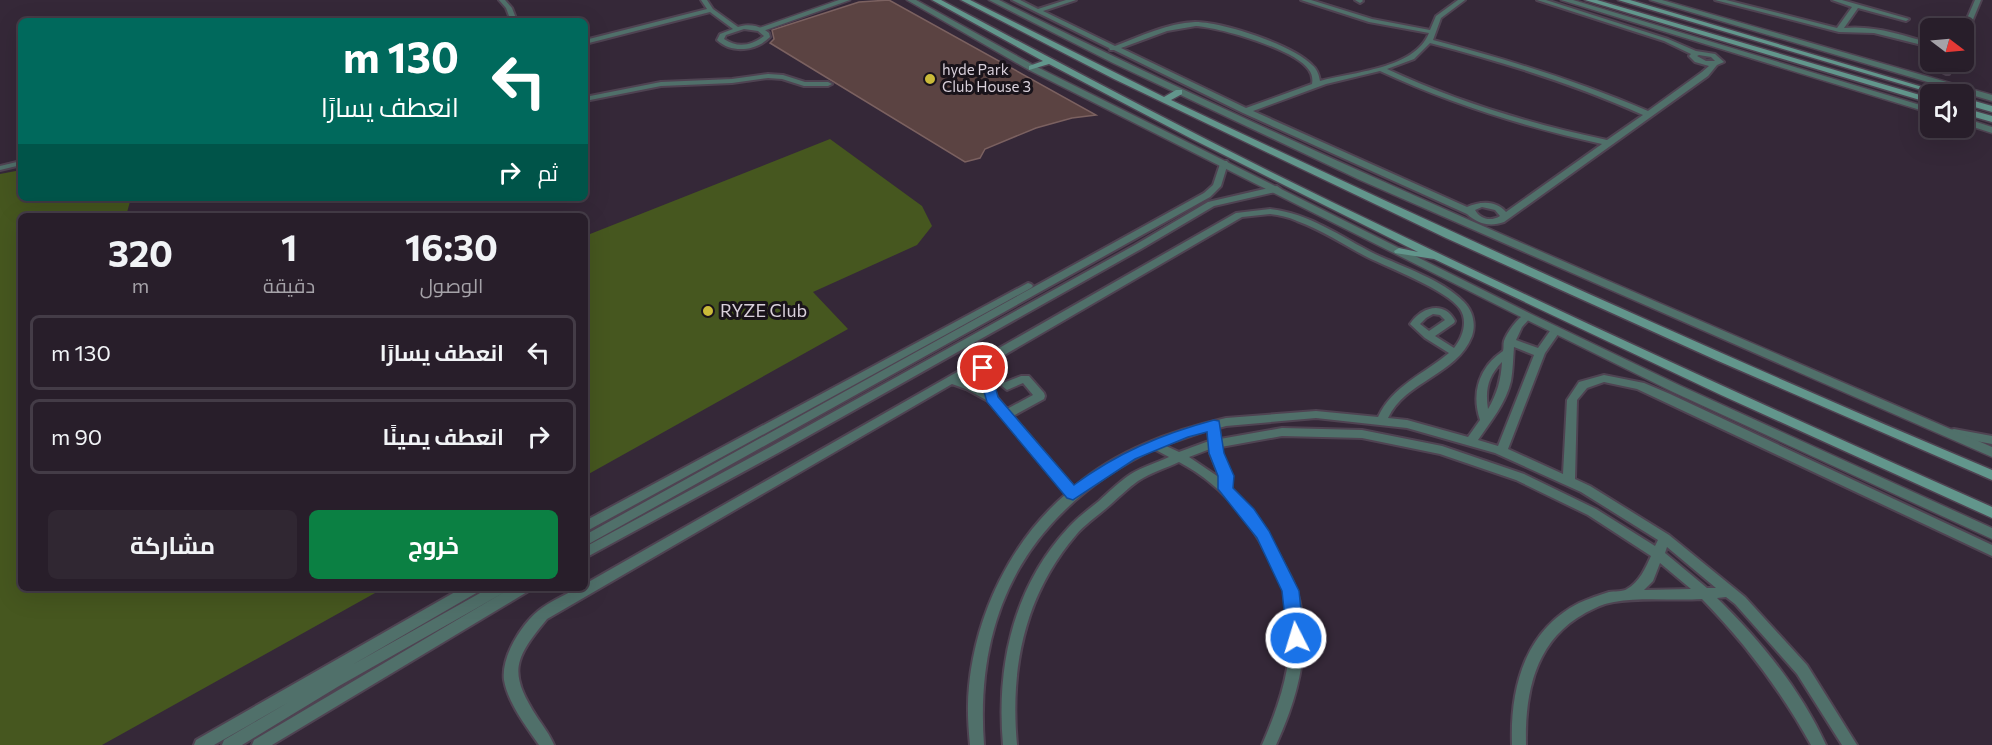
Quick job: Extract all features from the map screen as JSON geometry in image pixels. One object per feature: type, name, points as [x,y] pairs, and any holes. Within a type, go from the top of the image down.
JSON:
[{"type":"main road","points":[[936,0],[1048,62],[1195,137],[1449,261],[1734,396],[1992,513]]},
{"type":"main road","points":[[965,0],[1164,100],[1480,251],[1992,475]]},
{"type":"main road","points":[[1589,0],[1920,98]]},
{"type":"main road","points":[[1622,0],[1920,88]]},
{"type":"main road","points":[[1032,68],[1048,62]]},
{"type":"main road","points":[[1164,100],[1179,92]]},
{"type":"main road","points":[[1974,104],[1992,109]]},
{"type":"main road","points":[[1974,114],[1992,119]]},
{"type":"main road","points":[[1182,143],[1195,137]]},
{"type":"main road","points":[[1399,251],[1449,261]]},
{"type":"street","points":[[512,0],[503,1],[512,18]]},
{"type":"street","points":[[704,0],[711,10],[736,28]]},
{"type":"street","points":[[759,29],[808,7],[846,0]]},
{"type":"street","points":[[911,0],[1032,68],[1527,316],[1677,389],[1992,534]]},
{"type":"street","points":[[993,0],[1179,92],[1460,222],[1992,452]]},
{"type":"street","points":[[1015,0],[1112,49],[1488,222],[1499,221],[1505,217],[1705,74],[1720,60],[1713,55],[1694,53],[1666,40],[1540,0]]},
{"type":"street","points":[[1037,11],[1073,0]]},
{"type":"street","points":[[1304,0],[1371,21],[1432,32]]},
{"type":"street","points":[[1246,111],[1316,84],[1381,69],[1415,56],[1429,41],[1438,17],[1462,0]]},
{"type":"street","points":[[1565,0],[1920,108]]},
{"type":"street","points":[[1654,0],[1992,98]]},
{"type":"street","points":[[1718,0],[1839,30],[1881,33],[1920,43]]},
{"type":"street","points":[[1834,0],[1906,19]]},
{"type":"street","points":[[1971,18],[1978,0]]},
{"type":"street","points":[[1839,30],[1856,6]]},
{"type":"street","points":[[588,41],[711,10]]},
{"type":"street","points":[[1112,49],[1184,26],[1210,25],[1296,56],[1315,72],[1316,84]]},
{"type":"street","points":[[736,28],[759,29],[764,31],[767,37],[759,44],[735,47],[723,43],[720,37],[736,28]]},
{"type":"street","points":[[1429,41],[1545,72],[1648,114]]},
{"type":"street","points":[[1381,69],[1430,92],[1488,112],[1553,131],[1608,143]]},
{"type":"street","points":[[588,98],[662,84],[732,81],[768,76],[783,77],[804,84],[828,84]]},
{"type":"street","points":[[1974,124],[1992,130]]},
{"type":"street","points":[[588,524],[1194,198],[1213,182],[1215,171],[1211,158]]},
{"type":"street","points":[[588,539],[1207,195],[1217,186],[1224,163]]},
{"type":"street","points":[[0,168],[18,164]]},
{"type":"street","points":[[588,551],[795,439],[1211,204],[1277,189]]},
{"type":"street","points":[[1470,212],[1476,205],[1487,204],[1502,211],[1505,217]]},
{"type":"street","points":[[588,588],[1239,215],[1263,211],[1300,219],[1453,298],[1462,306],[1470,319],[1467,338],[1454,352],[1392,400],[1382,420]]},
{"type":"street","points":[[1472,440],[1494,409],[1503,391],[1507,373],[1506,354],[1509,341],[1527,316]]},
{"type":"street","points":[[1502,450],[1540,353],[1556,330]]},
{"type":"street","points":[[1429,336],[1454,352]]},
{"type":"street","points":[[1509,341],[1540,353]]},
{"type":"street","points":[[1485,419],[1481,407],[1481,392],[1485,377],[1492,364],[1506,354]]},
{"type":"street","points":[[992,356],[983,372],[992,398]]},
{"type":"street","points":[[1007,386],[1026,378],[1040,396],[1007,414]]},
{"type":"street","points":[[1569,480],[1572,400],[1583,385],[1591,381],[1604,378],[1623,381],[1666,397],[1992,551]]},
{"type":"street","points":[[949,380],[970,386],[992,398],[1073,494]]},
{"type":"street","points":[[977,745],[976,688],[983,645],[995,605],[1011,569],[1032,537],[1073,494],[1106,469],[1155,444],[1214,425],[1291,415],[1329,415],[1382,420],[1472,440],[1502,450],[1569,480],[1633,516],[1665,538],[1730,591],[1780,644],[1807,678],[1850,745]]},
{"type":"street","points":[[1214,425],[1215,444],[1226,476],[1226,489]]},
{"type":"street","points":[[1939,429],[1992,440]]},
{"type":"street","points":[[1011,745],[1008,688],[1014,647],[1025,608],[1041,574],[1061,543],[1085,516],[1112,493],[1174,456],[1215,444],[1283,433],[1318,432],[1364,435],[1429,446],[1486,462],[1543,486],[1599,516],[1658,554],[1705,595],[1741,632],[1774,672],[1803,715],[1819,745]]},
{"type":"street","points":[[1155,444],[1187,461],[1226,489],[1264,535],[1290,591],[1295,622],[1296,654],[1281,721],[1269,745]]},
{"type":"street","points":[[1629,596],[1648,577],[1665,538]]},
{"type":"street","points":[[201,745],[468,591]]},
{"type":"street","points":[[228,745],[495,591]]},
{"type":"street","points":[[259,745],[517,591]]},
{"type":"street","points":[[547,745],[511,686],[511,661],[522,637],[542,615],[584,591]]},
{"type":"street","points":[[1519,745],[1520,692],[1528,666],[1542,643],[1560,624],[1582,609],[1607,598],[1705,595],[1730,591]]},
{"type":"green space","name":"RYZE Club","points":[[830,139],[922,206],[932,226],[917,245],[813,292],[848,329],[588,474],[588,235]]},
{"type":"green space","points":[[18,171],[18,201],[130,201],[127,213],[18,213],[18,591],[379,591],[102,745],[0,745],[0,174]]},
{"type":"building","name":"hyde Park Club House 3","points":[[889,0],[1096,115],[1072,118],[1036,128],[985,149],[980,158],[965,162],[770,43],[774,39],[772,30],[859,2]]},
{"type":"place","name":"hyde Park Club House 3","points":[[930,79]]},
{"type":"place","name":"RYZE Club","points":[[708,311]]},
{"type":"route","points":[[983,368],[987,388],[992,398],[1073,494],[1106,469],[1130,455],[1183,433],[1214,425],[1216,453],[1226,476],[1226,489],[1264,535],[1290,591],[1296,638]]}]
